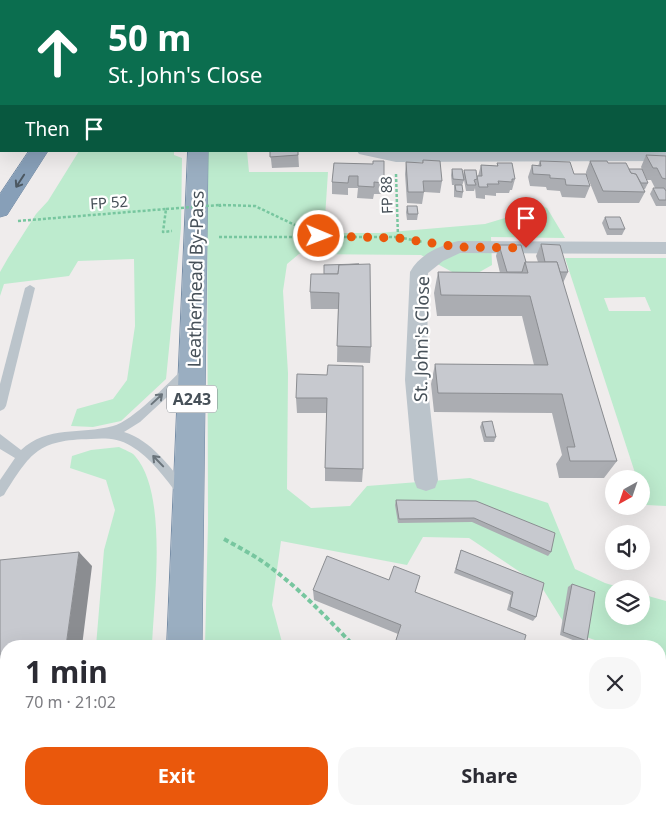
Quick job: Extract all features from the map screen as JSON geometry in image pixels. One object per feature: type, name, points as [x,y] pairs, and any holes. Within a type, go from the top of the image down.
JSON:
[{"type":"highway","points":[[4,216],[38,152]]},
{"type":"highway","name":"Leatherhead By-Pass","points":[[184,640],[198,152]]},
{"type":"street","points":[[370,152],[396,157],[666,156]]},
{"type":"street","name":"St. John's Close","points":[[426,480],[416,380],[419,272],[429,260],[458,247],[666,248]]},
{"type":"lane","points":[[0,406],[30,288]]},
{"type":"lane","points":[[86,434],[116,431],[136,419],[193,367]]},
{"type":"lane","points":[[0,491],[21,456],[39,442],[60,435],[114,434],[135,441],[157,460],[189,499]]},
{"type":"lane","points":[[0,439],[1,443],[21,456]]},
{"type":"path","name":"FP 88","points":[[396,157],[398,238]]},
{"type":"path","name":"FP 52","points":[[4,216],[54,217],[220,206],[255,206],[319,236]]},
{"type":"path","points":[[166,209],[163,232],[173,231]]},
{"type":"path","points":[[216,237],[319,236],[398,238],[458,247]]},
{"type":"path","points":[[224,539],[254,556],[283,577],[348,640]]},
{"type":"green space","points":[[78,152],[174,152],[174,155],[182,158],[181,228],[166,379],[121,421],[93,427],[71,426],[77,409],[113,399],[127,380],[135,326],[134,259],[78,261],[69,276],[4,284],[0,296],[0,272],[36,214],[48,201]]},
{"type":"green space","points":[[207,152],[247,152],[249,172],[328,172],[324,233],[379,233],[485,224],[522,213],[529,200],[547,208],[565,238],[491,237],[492,265],[476,274],[454,273],[421,255],[299,254],[287,264],[283,291],[288,373],[287,489],[311,508],[350,506],[367,486],[470,478],[548,503],[575,569],[605,583],[605,625],[650,625],[650,597],[666,601],[666,640],[595,640],[569,631],[541,586],[469,538],[423,537],[407,565],[281,541],[272,605],[281,640],[205,640],[208,524]]},
{"type":"green space","points":[[565,258],[666,258],[666,506],[650,505],[650,470],[634,470]],"holes":[[[645,297],[651,311],[609,311],[604,298]]]},
{"type":"green space","points":[[119,447],[135,456],[145,473],[152,495],[157,547],[152,640],[96,640],[104,550],[115,510],[106,480],[70,468],[72,456],[91,450]]},
{"type":"building","points":[[270,152],[298,152],[298,155],[270,157]]},
{"type":"building","points":[[646,155],[666,156],[666,179],[662,178],[657,168],[653,168]]},
{"type":"building","points":[[423,160],[440,161],[442,181],[423,181],[424,192],[408,192],[406,162],[423,163]]},
{"type":"building","points":[[373,161],[384,161],[384,183],[374,182],[374,187],[358,186],[358,176],[349,176],[348,183],[332,182],[334,163],[373,164]]},
{"type":"building","points":[[540,161],[570,162],[574,174],[586,174],[590,186],[566,185],[565,179],[550,178],[550,175],[533,174],[532,165],[541,166]]},
{"type":"building","points":[[590,161],[626,163],[631,173],[636,174],[645,192],[603,191]]},
{"type":"building","points":[[497,163],[512,163],[515,179],[512,179],[512,182],[498,181],[499,184],[487,184],[488,187],[479,187],[477,176],[482,176],[481,165],[498,166]]},
{"type":"building","points":[[452,169],[462,169],[464,180],[453,179]]},
{"type":"building","points":[[629,169],[642,169],[648,183],[641,183],[636,174],[631,173]]},
{"type":"building","points":[[464,170],[476,170],[477,179],[474,180],[476,185],[467,185]]},
{"type":"building","points":[[455,185],[462,185],[463,192],[456,191]]},
{"type":"building","points":[[653,188],[664,188],[666,200],[659,200]]},
{"type":"building","points":[[407,206],[417,206],[418,214],[408,214]]},
{"type":"building","points":[[605,217],[620,217],[625,229],[609,229]]},
{"type":"building","points":[[541,244],[560,245],[568,272],[560,272],[557,262],[545,262]]},
{"type":"building","points":[[499,245],[521,245],[526,262],[522,272],[507,272]]},
{"type":"building","points":[[525,262],[557,262],[617,461],[570,461],[567,447],[575,447],[562,394],[438,393],[435,364],[548,365],[530,296],[441,295],[438,272],[528,273]]},
{"type":"building","points":[[359,264],[339,265],[338,274],[324,274],[324,265]]},
{"type":"building","points":[[370,264],[371,347],[337,346],[339,293],[310,292],[311,274],[338,274],[339,265]]},
{"type":"building","points":[[328,365],[363,366],[363,469],[325,468],[327,398],[296,398],[297,374],[327,375]]},
{"type":"building","points":[[492,421],[496,437],[486,437],[482,422]]},
{"type":"building","points":[[396,500],[476,501],[555,533],[551,552],[474,518],[399,519]]},
{"type":"building","points":[[461,550],[544,583],[536,617],[510,607],[513,592],[456,569]]},
{"type":"building","points":[[79,552],[67,640],[0,640],[0,560]]},
{"type":"building","points":[[327,556],[389,580],[394,566],[420,576],[415,592],[526,635],[525,640],[396,640],[401,625],[313,590]]},
{"type":"building","points":[[572,584],[595,592],[587,640],[563,632]]},
{"type":"route","points":[[319,236],[398,238],[458,247],[526,248]]}]
